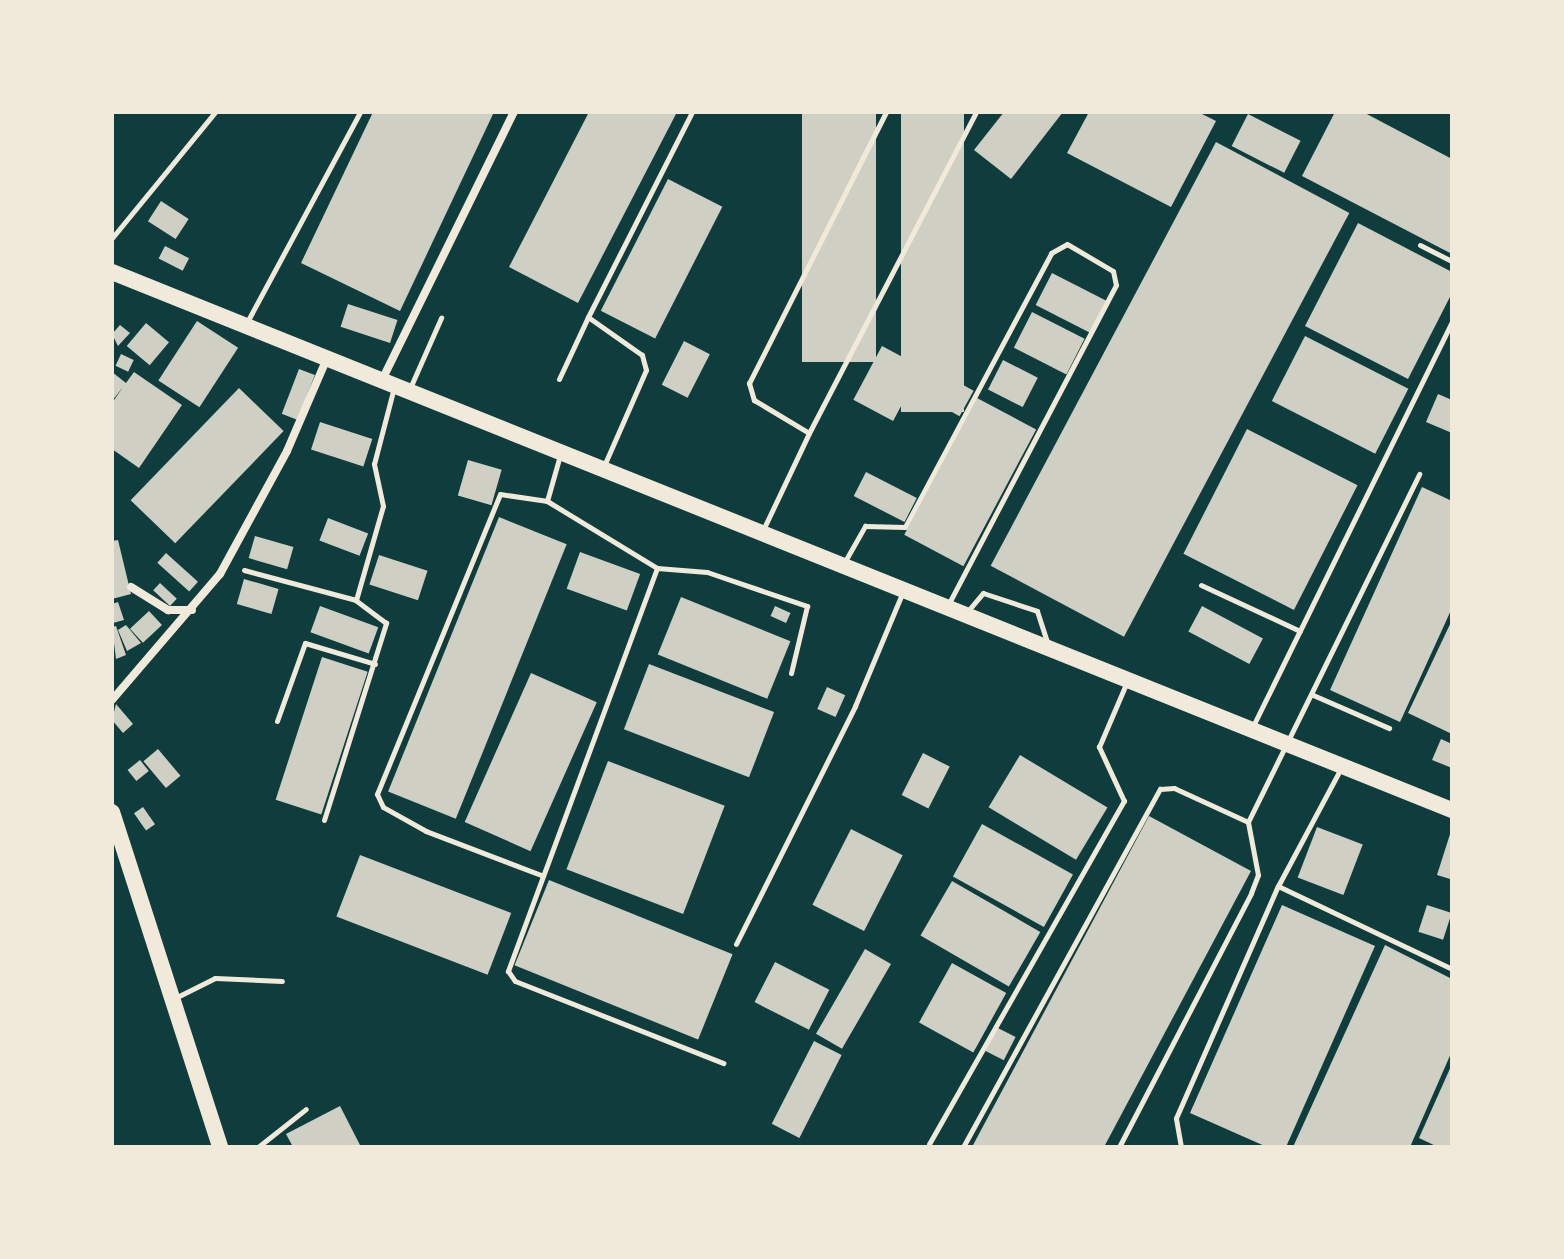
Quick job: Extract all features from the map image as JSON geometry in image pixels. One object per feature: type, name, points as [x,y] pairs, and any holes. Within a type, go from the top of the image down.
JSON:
[{"type":"main road","points":[[112,272],[396,383],[1249,734],[1452,810]]},
{"type":"main road","points":[[112,812],[217,1145]]},
{"type":"street","points":[[396,383],[514,112]]},
{"type":"street","points":[[112,700],[192,610],[287,451],[327,357]]},
{"type":"street","points":[[131,587],[168,610],[192,610]]},
{"type":"lane","points":[[112,238],[215,112]]},
{"type":"lane","points":[[245,325],[360,112]]},
{"type":"lane","points":[[559,379],[692,112]]},
{"type":"lane","points":[[809,433],[754,400],[749,383],[886,112]]},
{"type":"lane","points":[[761,533],[809,433],[976,112]]},
{"type":"lane","points":[[842,567],[865,526],[905,527],[1051,253],[1067,244],[1113,271],[1116,285],[946,609]]},
{"type":"lane","points":[[1420,245],[1452,261]]},
{"type":"lane","points":[[588,317],[642,355],[646,370],[602,468]]},
{"type":"lane","points":[[356,600],[383,506],[374,464],[396,383],[441,318]]},
{"type":"lane","points":[[1249,734],[1452,321]]},
{"type":"lane","points":[[547,501],[561,451]]},
{"type":"lane","points":[[1119,1147],[1258,875],[1248,822],[1287,749],[1419,474]]},
{"type":"lane","points":[[541,875],[426,831],[383,807],[377,794],[495,500],[510,493],[547,501],[657,568],[707,572],[807,606],[791,673]]},
{"type":"lane","points":[[657,568],[541,875],[509,977],[723,1063]]},
{"type":"lane","points":[[244,570],[356,600],[386,623],[324,820]]},
{"type":"lane","points":[[1201,585],[1300,631]]},
{"type":"lane","points":[[736,944],[855,706],[904,591]]},
{"type":"lane","points":[[964,616],[983,593],[1037,611],[1048,651]]},
{"type":"lane","points":[[277,721],[305,643],[375,664]]},
{"type":"lane","points":[[929,1144],[1124,801],[1099,747],[1126,684]]},
{"type":"lane","points":[[1313,695],[1389,728]]},
{"type":"lane","points":[[1181,1147],[1176,1118],[1278,886],[1340,770]]},
{"type":"lane","points":[[963,1147],[1160,789],[1174,788],[1248,822]]},
{"type":"lane","points":[[1278,886],[1452,969]]},
{"type":"lane","points":[[171,1000],[215,978],[282,981]]},
{"type":"lane","points":[[258,1147],[306,1109]]},
{"type":"building","points":[[373,112],[494,112],[400,311],[301,263]]},
{"type":"building","points":[[589,112],[677,112],[578,303],[509,267]]},
{"type":"building","points":[[802,112],[876,112],[876,362],[802,362]]},
{"type":"building","points":[[901,112],[964,112],[964,412],[901,412]]},
{"type":"building","points":[[1004,112],[1063,112],[1011,179],[974,150]]},
{"type":"building","points":[[1089,112],[1198,112],[1216,121],[1171,207],[1067,153]]},
{"type":"building","points":[[1335,112],[1363,112],[1452,159],[1452,254],[1302,176]]},
{"type":"building","points":[[1248,114],[1301,141],[1284,173],[1232,146]]},
{"type":"building","points":[[1216,142],[1349,213],[1124,637],[991,566]]},
{"type":"building","points":[[668,179],[722,207],[655,339],[601,311]]},
{"type":"building","points":[[161,201],[189,219],[176,239],[148,221]]},
{"type":"building","points":[[1358,223],[1452,272],[1452,293],[1408,379],[1305,326]]},
{"type":"building","points":[[165,246],[189,258],[183,271],[159,258]]},
{"type":"building","points":[[1052,273],[1106,301],[1090,333],[1036,305]]},
{"type":"building","points":[[348,304],[397,320],[390,343],[341,327]]},
{"type":"building","points":[[1032,312],[1085,339],[1066,374],[1014,348]]},
{"type":"building","points":[[197,321],[238,348],[199,407],[158,381]]},
{"type":"building","points":[[146,323],[169,342],[150,365],[127,346]]},
{"type":"building","points":[[120,325],[130,333],[118,346],[112,334]]},
{"type":"building","points":[[1305,336],[1408,389],[1375,454],[1272,401]]},
{"type":"building","points":[[684,341],[710,354],[688,398],[662,385]]},
{"type":"building","points":[[882,346],[922,367],[893,421],[853,400]]},
{"type":"building","points":[[121,354],[134,360],[128,372],[116,366]]},
{"type":"building","points":[[1003,360],[1038,378],[1023,407],[988,389]]},
{"type":"building","points":[[299,369],[315,375],[298,420],[282,414]]},
{"type":"building","points":[[936,370],[974,391],[960,416],[922,395]]},
{"type":"building","points":[[112,372],[126,383],[134,372],[182,405],[139,468],[112,449],[112,403],[123,387],[112,401]]},
{"type":"building","points":[[239,388],[284,431],[175,543],[131,500]]},
{"type":"building","points":[[1438,394],[1452,400],[1452,433],[1426,422]]},
{"type":"building","points":[[977,398],[1036,429],[963,566],[904,535]]},
{"type":"building","points":[[320,422],[372,439],[363,467],[311,450]]},
{"type":"building","points":[[1247,429],[1357,485],[1294,610],[1183,554]]},
{"type":"building","points":[[468,460],[502,470],[491,505],[458,496]]},
{"type":"building","points":[[866,472],[917,498],[905,522],[854,496]]},
{"type":"building","points":[[1422,487],[1452,501],[1452,608],[1400,722],[1330,690]]},
{"type":"building","points":[[499,517],[567,544],[456,819],[388,791]]},
{"type":"building","points":[[328,518],[368,533],[360,556],[319,540]]},
{"type":"building","points":[[255,536],[293,547],[287,569],[249,558]]},
{"type":"building","points":[[118,540],[131,594],[112,599],[112,541]]},
{"type":"building","points":[[580,552],[640,574],[627,611],[567,589]]},
{"type":"building","points":[[166,553],[198,582],[189,591],[157,563]]},
{"type":"building","points":[[379,555],[428,571],[418,600],[369,584]]},
{"type":"building","points":[[244,579],[279,589],[271,614],[237,604]]},
{"type":"building","points":[[160,583],[177,599],[170,606],[153,590]]},
{"type":"building","points":[[681,597],[790,641],[767,699],[658,654]]},
{"type":"building","points":[[118,602],[124,620],[113,623],[112,604]]},
{"type":"building","points":[[320,606],[378,627],[369,654],[310,632]]},
{"type":"building","points":[[775,606],[791,613],[786,623],[771,616]]},
{"type":"building","points":[[1202,606],[1263,638],[1249,664],[1188,632]]},
{"type":"building","points":[[149,611],[162,625],[143,643],[130,629]]},
{"type":"building","points":[[1452,620],[1452,734],[1408,713]]},
{"type":"building","points":[[126,625],[141,643],[127,651],[118,630]]},
{"type":"building","points":[[116,626],[126,655],[116,659],[112,627]]},
{"type":"building","points":[[322,657],[368,672],[321,814],[276,800]]},
{"type":"building","points":[[649,664],[774,712],[749,777],[624,729]]},
{"type":"building","points":[[531,673],[597,702],[530,851],[465,822]]},
{"type":"building","points":[[827,687],[845,695],[836,717],[817,709]]},
{"type":"building","points":[[116,704],[133,724],[123,733],[112,720]]},
{"type":"building","points":[[1441,739],[1452,744],[1452,768],[1432,760]]},
{"type":"building","points":[[158,749],[180,776],[166,788],[143,761]]},
{"type":"building","points":[[923,753],[950,767],[928,808],[902,795]]},
{"type":"building","points":[[1020,755],[1107,808],[1076,860],[989,807]]},
{"type":"building","points":[[140,760],[149,771],[136,781],[128,770]]},
{"type":"building","points":[[608,761],[725,806],[683,914],[566,869]]},
{"type":"building","points":[[143,807],[155,824],[146,831],[134,813]]},
{"type":"building","points":[[1149,816],[1251,871],[1104,1147],[972,1147]]},
{"type":"building","points":[[982,824],[1073,874],[1044,927],[953,876]]},
{"type":"building","points":[[1317,827],[1363,845],[1343,895],[1298,877]]},
{"type":"building","points":[[851,829],[903,855],[864,931],[812,905]]},
{"type":"building","points":[[1451,831],[1452,873],[1450,879],[1437,875]]},
{"type":"building","points":[[360,855],[511,913],[488,975],[336,917]]},
{"type":"building","points":[[549,880],[733,954],[698,1039],[515,965]]},
{"type":"building","points":[[952,881],[1040,932],[1009,987],[920,936]]},
{"type":"building","points":[[1282,905],[1375,946],[1286,1147],[1267,1147],[1190,1113]]},
{"type":"building","points":[[1427,905],[1452,913],[1443,940],[1418,932]]},
{"type":"building","points":[[1385,945],[1452,979],[1452,1051],[1410,1147],[1293,1147]]},
{"type":"building","points":[[865,949],[891,964],[842,1049],[816,1034]]},
{"type":"building","points":[[775,962],[829,990],[809,1030],[755,1002]]},
{"type":"building","points":[[952,963],[1006,993],[973,1053],[919,1022]]},
{"type":"building","points":[[996,1027],[1016,1037],[1004,1060],[984,1050]]},
{"type":"building","points":[[814,1041],[842,1055],[799,1138],[772,1124]]},
{"type":"building","points":[[1452,1064],[1452,1147],[1438,1147],[1419,1138]]},
{"type":"building","points":[[340,1106],[361,1147],[293,1147],[286,1134]]}]
